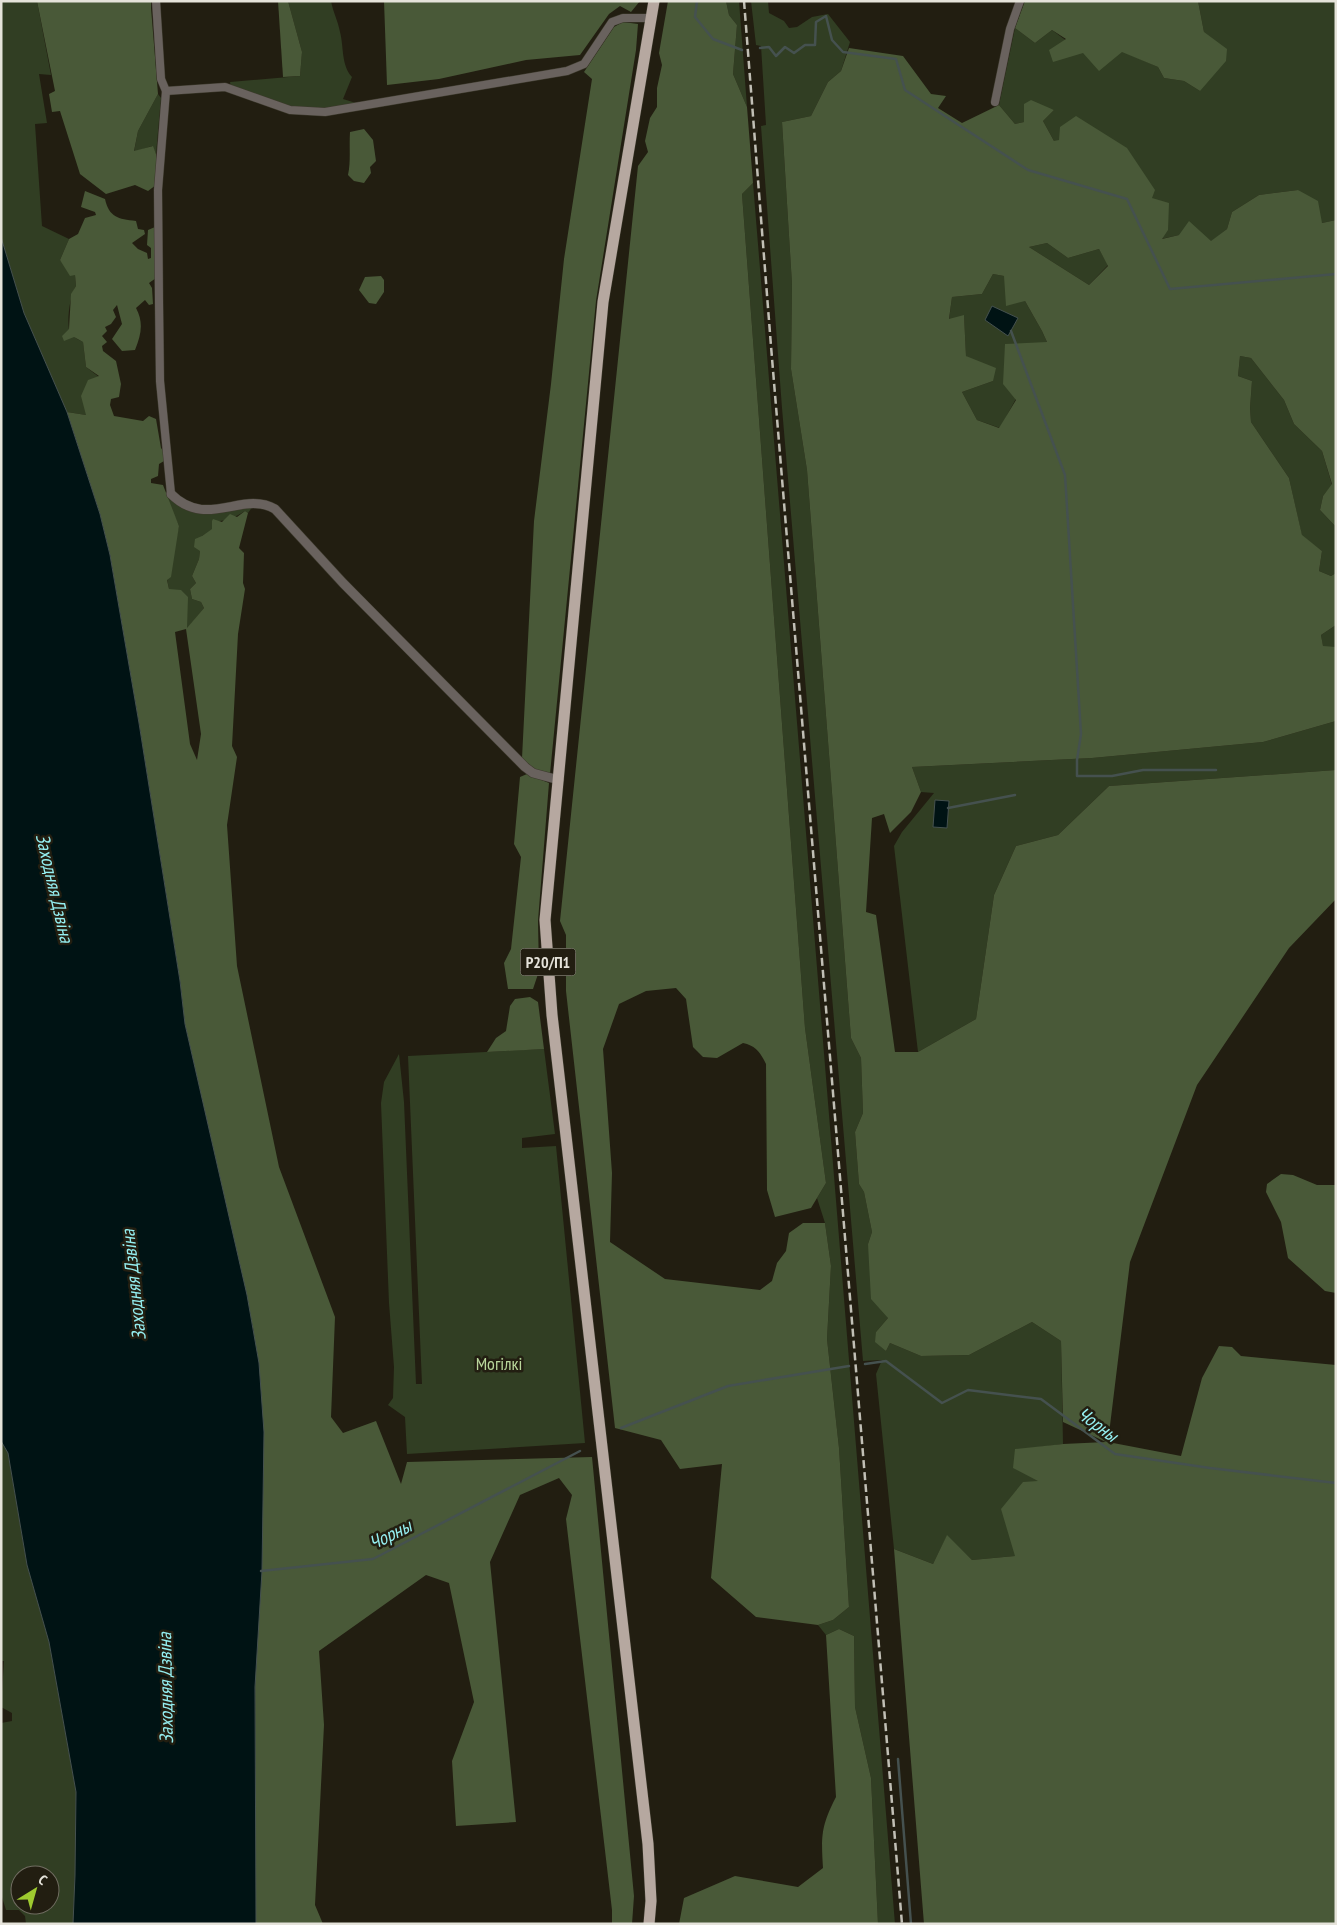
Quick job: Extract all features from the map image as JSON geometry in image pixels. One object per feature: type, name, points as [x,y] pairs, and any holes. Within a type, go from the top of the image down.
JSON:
[{"type":"main road","name":"Р20/П1","points":[[649,1924],[652,1900],[648,1844],[552,1015],[545,920],[603,302],[654,1]]},
{"type":"street","points":[[156,1],[161,79],[166,91],[158,190],[160,381],[170,494],[178,501],[212,511],[252,503],[262,504],[275,509],[343,584],[525,767],[533,773],[559,780]]},
{"type":"street","points":[[995,102],[1010,29],[1020,1]]},
{"type":"street","points":[[166,91],[225,87],[290,110],[325,112],[567,71],[584,64],[612,22],[623,18],[651,18]]},
{"type":"green space","points":[[1,1],[37,1],[51,75],[39,74],[47,123],[35,124],[42,226],[69,239],[60,260],[75,275],[76,286],[72,295],[68,319],[69,329],[76,338],[83,342],[86,367],[99,377],[86,415],[67,412],[24,313],[1,237]]},
{"type":"green space","points":[[37,1],[151,1],[158,94],[138,131],[134,151],[153,146],[156,154],[156,185],[148,191],[135,185],[106,194],[80,174],[60,111],[52,112],[49,94],[55,91]]},
{"type":"green space","points":[[278,1],[288,1],[302,52],[300,76],[283,77]]},
{"type":"green space","points":[[288,1],[331,1],[339,28],[344,61],[352,77],[343,99],[356,103],[320,109],[292,107],[231,87],[230,82],[300,76],[302,52]]},
{"type":"green space","points":[[384,1],[640,1],[631,12],[620,6],[609,14],[580,55],[526,60],[439,79],[387,85]]},
{"type":"green space","points":[[668,1],[726,1],[729,15],[737,25],[733,74],[747,107],[753,183],[742,194],[805,1028],[826,1183],[811,1208],[775,1217],[767,1190],[766,1064],[764,1060],[754,1048],[743,1043],[717,1058],[703,1057],[693,1047],[686,999],[676,988],[646,991],[619,1004],[603,1049],[612,1173],[610,1242],[665,1279],[760,1290],[772,1281],[777,1263],[786,1251],[789,1233],[803,1223],[825,1223],[831,1266],[827,1339],[839,1448],[849,1607],[833,1620],[818,1625],[756,1617],[711,1578],[722,1464],[680,1469],[661,1440],[615,1428],[566,991],[566,935],[560,921],[638,166],[648,152],[645,141],[650,118],[657,107],[657,88],[662,65],[659,53]]},
{"type":"green space","points":[[726,1],[739,1],[747,107],[733,74],[737,25],[729,15]]},
{"type":"green space","points":[[751,1],[768,1],[769,13],[784,21],[789,28],[797,27],[812,17],[828,14],[850,42],[841,71],[828,82],[811,116],[782,122],[792,284],[791,369],[807,470],[851,1038],[861,1058],[863,1113],[855,1132],[859,1184],[864,1192],[872,1232],[868,1244],[888,1318],[876,1332],[886,1351],[890,1343],[921,1356],[969,1355],[1032,1322],[1061,1341],[1063,1444],[1015,1450],[1039,1481],[1015,1556],[972,1560],[947,1536],[933,1564],[894,1549],[876,1374],[882,1360],[863,1361],[782,408],[761,126],[766,125],[761,46],[756,45]]},
{"type":"green space","points":[[1025,1],[1198,1],[1204,32],[1227,49],[1226,61],[1200,91],[1184,81],[1164,78],[1158,67],[1122,52],[1099,71],[1083,53],[1053,62],[1049,50],[1066,39],[1052,30],[1035,43],[1015,28]]},
{"type":"green space","points":[[1198,1],[1336,1],[1336,220],[1322,223],[1298,190],[1259,195],[1232,212],[1227,229],[1211,242],[1179,235],[1161,239],[1152,198],[1059,141],[1054,141],[1043,121],[1054,110],[1024,104],[1024,122],[1015,124],[999,105],[1015,28],[1035,43],[1052,30],[1083,53],[1122,51],[1158,67],[1164,78],[1184,81],[1200,91],[1204,32]]},
{"type":"green space","points":[[623,22],[638,24],[636,50],[596,301],[550,774],[535,770],[522,758],[534,521],[564,259],[592,79],[584,72],[614,27]]},
{"type":"green space","points":[[849,48],[903,56],[931,94],[946,96],[938,108],[962,123],[999,105],[1015,124],[1024,122],[1024,104],[1031,100],[1054,110],[1043,121],[1054,141],[1059,140],[1060,127],[1076,116],[1127,148],[1155,190],[1152,198],[1169,203],[1168,230],[1162,239],[1179,235],[1189,221],[1211,241],[1227,229],[1232,212],[1259,195],[1298,190],[1318,201],[1322,223],[1336,220],[1336,527],[1320,510],[1323,496],[1332,484],[1322,451],[1294,424],[1284,400],[1251,358],[1240,356],[1238,376],[1252,381],[1251,422],[1289,478],[1302,535],[1322,551],[1319,571],[1331,576],[1336,573],[1336,625],[1321,635],[1323,646],[1336,647],[1336,721],[1263,742],[1092,758],[912,767],[921,792],[911,812],[890,833],[884,814],[872,818],[866,912],[876,915],[895,1052],[918,1052],[976,1019],[994,895],[1016,846],[1058,835],[1109,786],[1336,770],[1336,899],[1289,948],[1197,1085],[1130,1262],[1108,1442],[1181,1456],[1202,1378],[1219,1346],[1232,1347],[1241,1356],[1336,1365],[1336,1924],[924,1924],[894,1549],[933,1564],[947,1535],[972,1560],[1015,1556],[1001,1509],[1023,1482],[1038,1481],[1013,1468],[1015,1449],[1106,1442],[1063,1422],[1061,1341],[1032,1322],[969,1355],[921,1356],[890,1343],[886,1351],[875,1342],[876,1332],[888,1318],[871,1299],[868,1244],[872,1232],[864,1192],[859,1184],[855,1132],[863,1113],[861,1058],[851,1038],[807,470],[791,369],[792,284],[782,122],[811,116],[828,82],[841,71]],"holes":[[[1047,243],[1068,258],[1099,249],[1108,266],[1089,285],[1029,247]],[[993,274],[1004,276],[1006,306],[1025,301],[1047,342],[1005,344],[1003,384],[1016,400],[999,428],[977,420],[962,392],[993,381],[996,368],[966,356],[964,315],[949,319],[952,297],[982,294]]]},
{"type":"green space","points":[[158,94],[161,98],[156,154],[152,146],[134,152],[138,131]]},
{"type":"green space","points":[[364,129],[373,140],[376,161],[370,167],[371,173],[364,183],[354,181],[348,175],[350,132]]},
{"type":"green space","points":[[753,183],[895,1924],[878,1924],[871,1778],[855,1707],[854,1636],[839,1629],[826,1635],[818,1625],[833,1620],[849,1607],[839,1448],[827,1339],[831,1266],[825,1223],[817,1198],[826,1183],[805,1028],[742,194]]},
{"type":"green space","points":[[85,191],[105,199],[109,210],[115,216],[136,221],[138,229],[144,230],[145,234],[132,243],[138,249],[147,253],[148,259],[151,258],[151,248],[147,245],[148,230],[155,227],[156,278],[149,283],[152,288],[153,304],[149,305],[145,300],[136,308],[141,329],[135,350],[122,351],[112,339],[122,324],[117,305],[113,310],[116,317],[111,324],[105,327],[107,331],[102,336],[107,342],[102,346],[103,351],[116,361],[121,384],[119,397],[111,399],[110,405],[114,416],[143,421],[149,416],[156,419],[161,448],[164,452],[164,461],[159,464],[158,476],[151,479],[151,483],[163,485],[179,526],[171,577],[167,580],[169,589],[181,590],[188,597],[187,628],[204,608],[201,602],[192,599],[190,589],[196,583],[192,576],[200,551],[194,547],[195,539],[212,529],[213,519],[222,522],[230,514],[237,517],[245,511],[248,513],[239,548],[244,553],[243,583],[245,589],[238,634],[232,746],[237,757],[227,825],[237,966],[279,1167],[335,1317],[331,1417],[343,1433],[376,1421],[401,1484],[407,1462],[592,1457],[634,1896],[632,1924],[612,1924],[612,1910],[566,1519],[572,1495],[559,1478],[520,1495],[490,1562],[516,1822],[456,1826],[452,1761],[474,1702],[449,1583],[426,1575],[319,1651],[324,1725],[315,1905],[323,1924],[256,1924],[254,1332],[185,1024],[180,981],[139,723],[110,555],[100,514],[67,412],[86,415],[81,396],[88,380],[99,376],[86,367],[83,342],[74,337],[64,341],[62,336],[69,329],[71,294],[76,286],[75,275],[70,276],[60,260],[69,239],[78,234],[85,218],[96,215],[95,212],[81,207]],"holes":[[[186,629],[201,734],[197,760],[190,744],[175,632]]]},
{"type":"green space","points":[[1047,243],[1068,258],[1099,249],[1108,265],[1089,285],[1029,247]]},
{"type":"green space","points":[[993,274],[1004,276],[1025,301],[1047,342],[1000,428],[977,420],[962,392],[993,381],[966,356],[964,316],[949,320],[952,297],[982,294]]},
{"type":"green space","points":[[381,276],[384,280],[384,292],[376,304],[369,303],[359,290],[365,277]]},
{"type":"green space","points":[[1240,356],[1251,358],[1284,400],[1294,424],[1322,451],[1332,485],[1323,496],[1320,510],[1336,527],[1336,573],[1331,576],[1319,571],[1322,551],[1302,536],[1289,478],[1251,422],[1252,381],[1238,376]]},
{"type":"green space","points":[[165,495],[193,510],[253,506],[248,513],[245,511],[229,519],[212,521],[213,529],[202,536],[199,559],[192,576],[196,583],[190,589],[192,599],[201,602],[204,608],[187,629],[169,589],[167,579],[179,526]]},
{"type":"green space","points":[[1336,625],[1336,647],[1323,647],[1321,635]]},
{"type":"green space","points":[[1336,721],[1336,770],[1109,786],[1058,835],[1016,846],[994,895],[976,1019],[918,1052],[894,846],[902,832],[934,793],[921,792],[912,767],[1092,758],[1263,742]]},
{"type":"green space","points":[[527,774],[549,783],[538,921],[539,971],[533,989],[508,989],[504,963],[511,949],[521,857],[514,844],[520,777]]},
{"type":"green space","points":[[530,997],[538,1002],[544,1049],[487,1052],[496,1038],[506,1031],[510,1006],[515,999]]},
{"type":"green space","name":"Могілкі","points":[[544,1049],[555,1134],[522,1138],[522,1148],[556,1146],[585,1443],[407,1454],[405,1417],[388,1405],[393,1398],[394,1367],[389,1303],[381,1103],[384,1082],[399,1054],[404,1102],[416,1384],[422,1384],[408,1056]]},
{"type":"green space","points":[[1281,1174],[1293,1175],[1317,1185],[1336,1185],[1336,1293],[1325,1291],[1288,1258],[1281,1222],[1266,1192],[1267,1184]]},
{"type":"green space","points":[[1,1441],[8,1453],[27,1565],[49,1642],[76,1792],[73,1924],[26,1924],[24,1915],[60,1915],[60,1865],[10,1865],[10,1910],[6,1910],[1,1894],[1,1723],[12,1721],[12,1713],[1,1707],[4,1661],[1,1661]]},
{"type":"green space","points":[[839,1629],[854,1636],[855,1707],[871,1778],[878,1924],[679,1924],[684,1898],[735,1876],[798,1887],[823,1868],[823,1831],[827,1816],[836,1797],[826,1635]]},
{"type":"water","name":"Заходняя Дзвіна","points":[[1,237],[24,313],[67,412],[100,514],[110,555],[139,723],[180,981],[185,1024],[247,1295],[259,1363],[264,1432],[262,1571],[255,1687],[256,1924],[73,1924],[76,1792],[49,1642],[27,1565],[8,1453],[1,1441]]},
{"type":"water","points":[[992,306],[1018,318],[1008,336],[985,320]]},
{"type":"water","points":[[935,800],[949,801],[947,828],[933,827]]},
{"type":"waterway","points":[[697,1],[695,17],[713,39],[742,50]]},
{"type":"waterway","points":[[760,48],[769,47],[776,56],[785,47],[794,53],[805,45],[815,45],[816,22],[826,16],[832,40],[843,52],[896,59],[905,90],[1028,170],[1127,199],[1170,289],[1336,274]]},
{"type":"waterway","points":[[1011,331],[1065,475],[1081,734],[1077,760],[1077,776],[1112,776],[1143,770],[1216,770]]},
{"type":"waterway","points":[[948,808],[1015,795]]},
{"type":"waterway","name":"Чорны","points":[[865,1364],[886,1361],[942,1403],[968,1390],[1041,1399],[1115,1454],[1210,1468],[1336,1483]]},
{"type":"waterway","name":"Чорны","points":[[621,1428],[728,1386],[849,1366]]},
{"type":"waterway","name":"Чорны","points":[[261,1571],[373,1559],[580,1451]]},
{"type":"waterway","points":[[898,1759],[911,1924]]},
{"type":"railway","points":[[744,1],[902,1924]]}]
